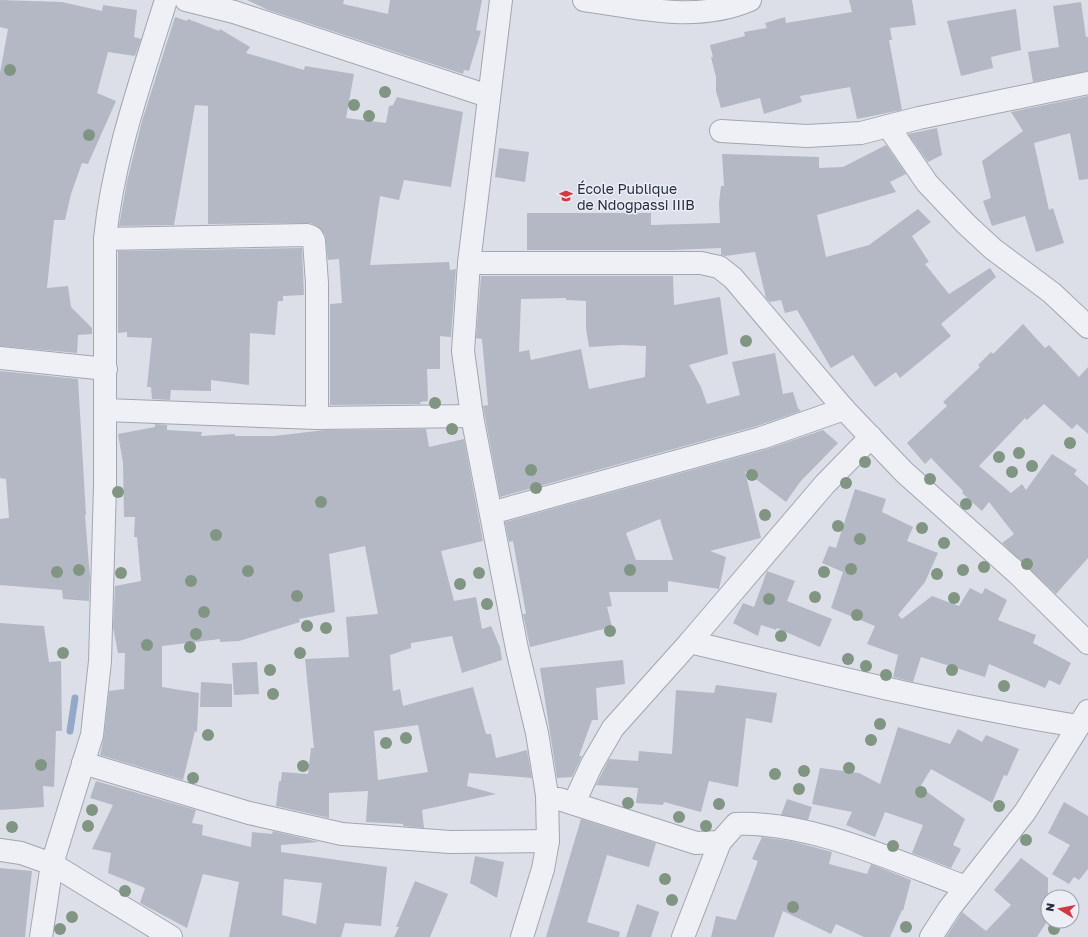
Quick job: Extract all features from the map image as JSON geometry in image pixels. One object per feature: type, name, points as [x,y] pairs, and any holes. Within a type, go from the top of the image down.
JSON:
[{"type":"street","points":[[41,937],[52,864],[92,735],[100,661],[106,369],[105,239],[108,210],[124,135],[166,0]]},
{"type":"street","points":[[186,0],[234,6],[488,96]]},
{"type":"street","points":[[501,0],[488,96],[469,263],[463,351],[472,416],[490,513],[517,649],[537,733],[547,795],[548,841],[544,869],[522,937]]},
{"type":"street","points":[[584,0],[681,13],[712,12],[750,0]]},
{"type":"street","points":[[721,131],[807,136],[861,133],[1088,83]]},
{"type":"street","points":[[888,126],[927,182],[966,224],[993,249],[1052,293],[1088,327]]},
{"type":"street","points":[[105,239],[307,235],[312,237],[314,242],[317,283],[317,418]]},
{"type":"street","points":[[469,263],[700,263],[719,267],[733,278],[844,409],[904,472],[1017,573],[1088,643]]},
{"type":"street","points":[[0,358],[106,369]]},
{"type":"street","points":[[490,513],[761,438],[844,409]]},
{"type":"street","points":[[105,410],[317,418],[472,416]]},
{"type":"street","points":[[574,802],[592,764],[613,728],[690,642],[825,484],[871,437]]},
{"type":"street","points":[[690,642],[852,681],[1001,714],[1083,718],[1025,812],[949,909],[931,937]]},
{"type":"street","points":[[83,763],[249,813],[342,834],[450,842],[548,841]]},
{"type":"street","points":[[547,795],[574,802],[696,843],[720,842]]},
{"type":"street","points":[[683,937],[720,842],[736,824],[759,823],[827,837],[966,887]]},
{"type":"street","points":[[0,850],[21,853],[52,864],[171,937]]},
{"type":"building","points":[[0,0],[62,2],[102,11],[103,5],[137,10],[134,37],[141,39],[135,56],[108,52],[97,93],[116,101],[88,164],[82,163],[71,194],[65,220],[54,220],[47,288],[68,286],[71,307],[92,328],[92,334],[78,335],[77,353],[0,346],[0,73],[8,29],[0,27]]},
{"type":"building","points":[[247,0],[344,0],[343,4],[388,14],[390,0],[482,0],[476,30],[481,31],[469,71],[464,70],[463,74],[268,10]]},
{"type":"building","points":[[849,0],[912,0],[916,25],[890,28],[892,40],[889,40],[902,110],[857,119],[850,87],[800,96],[802,102],[764,114],[760,98],[721,108],[716,91],[716,77],[711,57],[713,57],[710,45],[745,36],[744,32],[767,28],[765,23],[785,17],[786,23],[852,12]]},
{"type":"building","points":[[1081,2],[1086,37],[1088,37],[1088,71],[1033,82],[1028,52],[1059,47],[1053,6]]},
{"type":"building","points":[[1016,9],[1021,50],[991,57],[993,68],[961,76],[947,21]]},
{"type":"building","points":[[175,17],[187,21],[188,19],[219,31],[220,29],[250,47],[246,53],[304,70],[305,66],[354,74],[346,118],[386,123],[389,106],[393,105],[397,97],[463,112],[451,187],[404,180],[399,200],[380,196],[370,265],[449,262],[450,270],[456,269],[451,337],[440,336],[440,369],[427,369],[428,401],[420,402],[421,404],[330,405],[330,304],[342,303],[339,259],[328,260],[325,235],[317,226],[311,223],[208,224],[208,106],[195,105],[174,225],[119,226],[127,181],[142,121]]},
{"type":"building","points":[[1088,96],[1088,179],[1079,180],[1070,133],[1034,143],[1049,210],[1053,208],[1064,243],[1036,252],[1025,216],[992,226],[983,201],[991,198],[982,161],[1023,131],[1011,112]]},
{"type":"building","points":[[937,128],[942,155],[928,162],[908,134]]},
{"type":"building","points":[[886,145],[906,174],[890,182],[896,192],[817,215],[826,257],[869,245],[918,209],[931,222],[912,236],[929,262],[925,264],[949,294],[990,268],[996,277],[941,324],[951,336],[900,378],[896,372],[875,387],[853,355],[831,368],[797,310],[785,313],[781,300],[770,302],[766,298],[755,252],[725,256],[721,255],[721,248],[672,250],[527,250],[527,213],[651,213],[651,225],[720,223],[719,203],[721,186],[724,186],[722,154],[819,157],[819,168],[843,167]]},
{"type":"building","points":[[499,148],[529,152],[525,182],[495,177]]},
{"type":"building","points":[[302,248],[304,295],[283,296],[283,301],[278,301],[275,335],[250,333],[249,385],[211,380],[211,391],[171,390],[170,400],[152,399],[151,387],[147,387],[152,338],[127,337],[127,332],[118,333],[118,251]]},
{"type":"building","points":[[481,276],[673,276],[674,305],[720,297],[728,354],[689,365],[701,387],[707,404],[740,395],[732,362],[775,353],[783,394],[793,392],[798,408],[801,411],[757,426],[500,497],[483,406],[488,405],[482,339],[476,338]],"holes":[[[566,298],[566,300],[586,301],[586,328],[589,347],[622,345],[646,346],[645,377],[589,389],[581,349],[531,360],[529,350],[519,352],[521,299]]]},
{"type":"building","points":[[1023,324],[1045,348],[1049,345],[1079,377],[1088,367],[1088,434],[1077,424],[1072,429],[1044,404],[1027,420],[1025,418],[979,466],[1011,493],[1022,484],[1026,490],[1052,454],[1077,470],[1074,474],[1088,486],[1088,558],[1056,594],[1002,543],[1014,534],[989,502],[982,511],[962,493],[963,491],[931,458],[925,464],[907,443],[947,406],[943,402],[980,367],[978,365],[991,352],[993,354]]},
{"type":"building","points":[[0,371],[78,379],[85,515],[90,577],[89,601],[63,599],[62,590],[0,585],[0,519],[9,518],[6,479],[0,478]]},
{"type":"building","points":[[155,424],[167,425],[167,430],[202,432],[201,436],[235,434],[235,436],[274,436],[325,430],[426,429],[429,447],[464,439],[483,541],[441,551],[454,601],[476,597],[482,629],[491,626],[500,647],[502,660],[462,673],[452,636],[411,643],[411,648],[390,655],[393,691],[400,689],[403,706],[473,687],[486,734],[491,734],[496,758],[527,750],[532,778],[469,773],[467,786],[496,794],[422,810],[424,828],[403,826],[403,824],[366,822],[368,791],[329,793],[329,818],[276,806],[279,781],[281,781],[282,772],[308,774],[311,748],[314,748],[305,659],[349,657],[346,617],[378,614],[365,546],[329,554],[335,612],[299,619],[300,622],[239,641],[220,642],[220,639],[162,646],[162,687],[199,693],[197,732],[195,731],[183,780],[100,755],[104,736],[109,691],[124,689],[125,653],[118,653],[113,627],[115,586],[141,581],[137,537],[134,537],[135,517],[124,517],[123,463],[118,434],[155,427]],"holes":[[[418,725],[428,772],[378,780],[374,731]]]},
{"type":"building","points":[[823,430],[838,443],[800,482],[786,502],[745,471],[761,538],[710,551],[726,557],[719,589],[668,581],[668,592],[609,592],[612,606],[607,607],[612,627],[530,647],[523,614],[526,614],[513,541],[509,542],[505,522],[764,450]],"holes":[[[660,519],[673,560],[636,560],[626,533]]]},
{"type":"building","points":[[855,489],[886,499],[882,512],[913,527],[907,541],[938,553],[925,582],[898,615],[902,619],[932,596],[959,606],[970,588],[982,594],[985,588],[1007,600],[998,620],[1036,635],[1033,643],[1071,663],[1060,685],[1049,680],[1045,688],[989,664],[985,677],[921,657],[913,682],[893,677],[898,655],[867,644],[875,626],[831,608],[843,572],[822,563],[829,546],[836,548]]},
{"type":"building","points":[[767,571],[795,581],[787,601],[832,619],[820,647],[777,628],[776,630],[761,625],[758,636],[733,623],[743,603],[754,607]]},
{"type":"building","points":[[0,623],[44,626],[49,662],[61,661],[62,731],[56,731],[54,787],[43,786],[44,807],[0,810]]},
{"type":"building","points":[[623,660],[625,684],[596,688],[598,720],[592,720],[579,756],[582,756],[572,777],[557,778],[540,668]]},
{"type":"building","points":[[257,662],[259,694],[234,695],[232,663]]},
{"type":"building","points":[[201,682],[232,684],[232,707],[200,707]]},
{"type":"building","points":[[716,685],[777,693],[772,723],[746,718],[738,787],[709,781],[701,812],[664,802],[663,805],[636,803],[638,788],[596,785],[609,759],[638,761],[639,751],[672,754],[676,690],[714,693]]},
{"type":"building","points":[[898,727],[950,744],[958,729],[982,742],[986,735],[1019,749],[1007,776],[1004,775],[992,803],[931,769],[920,787],[965,819],[953,845],[961,849],[951,868],[912,853],[923,825],[885,812],[875,837],[846,825],[852,812],[812,804],[820,768],[859,773],[880,784]]},
{"type":"building","points":[[96,781],[196,810],[192,823],[203,825],[202,835],[251,847],[252,832],[272,834],[273,831],[319,842],[281,845],[281,852],[387,867],[381,926],[345,923],[341,937],[229,937],[239,882],[203,874],[187,928],[140,903],[145,888],[108,873],[111,853],[92,849],[113,805],[90,798]],"holes":[[[284,879],[322,883],[316,924],[282,915]]]},
{"type":"building","points":[[787,799],[812,807],[808,820],[781,815]]},
{"type":"building","points":[[1064,802],[1088,816],[1088,869],[1079,880],[1074,877],[1069,884],[1052,874],[1070,845],[1048,833]]},
{"type":"building","points":[[581,819],[656,843],[649,867],[607,855],[587,922],[620,932],[619,937],[546,937]]},
{"type":"building","points":[[762,837],[791,841],[832,852],[829,864],[867,874],[871,864],[911,880],[903,911],[902,910],[890,937],[864,937],[836,924],[831,934],[783,911],[774,937],[711,937],[716,916],[736,920],[758,861],[752,859]]},
{"type":"building","points":[[475,856],[504,862],[497,898],[470,883]]},
{"type":"building","points":[[1021,858],[1048,878],[1048,889],[1040,889],[1040,929],[1042,929],[1037,937],[946,937],[962,912],[986,931],[1011,905],[994,890]]},
{"type":"building","points":[[0,868],[32,871],[25,937],[0,937]]},
{"type":"building","points":[[415,881],[448,894],[430,937],[394,937],[399,927],[396,927]]},
{"type":"building","points":[[637,904],[659,912],[651,937],[626,937]]},
{"type":"waterway","points":[[70,731],[75,698]]},
{"type":"place","name":"École Publique de Ndogpassi IIIB","points":[[566,196]]}]
